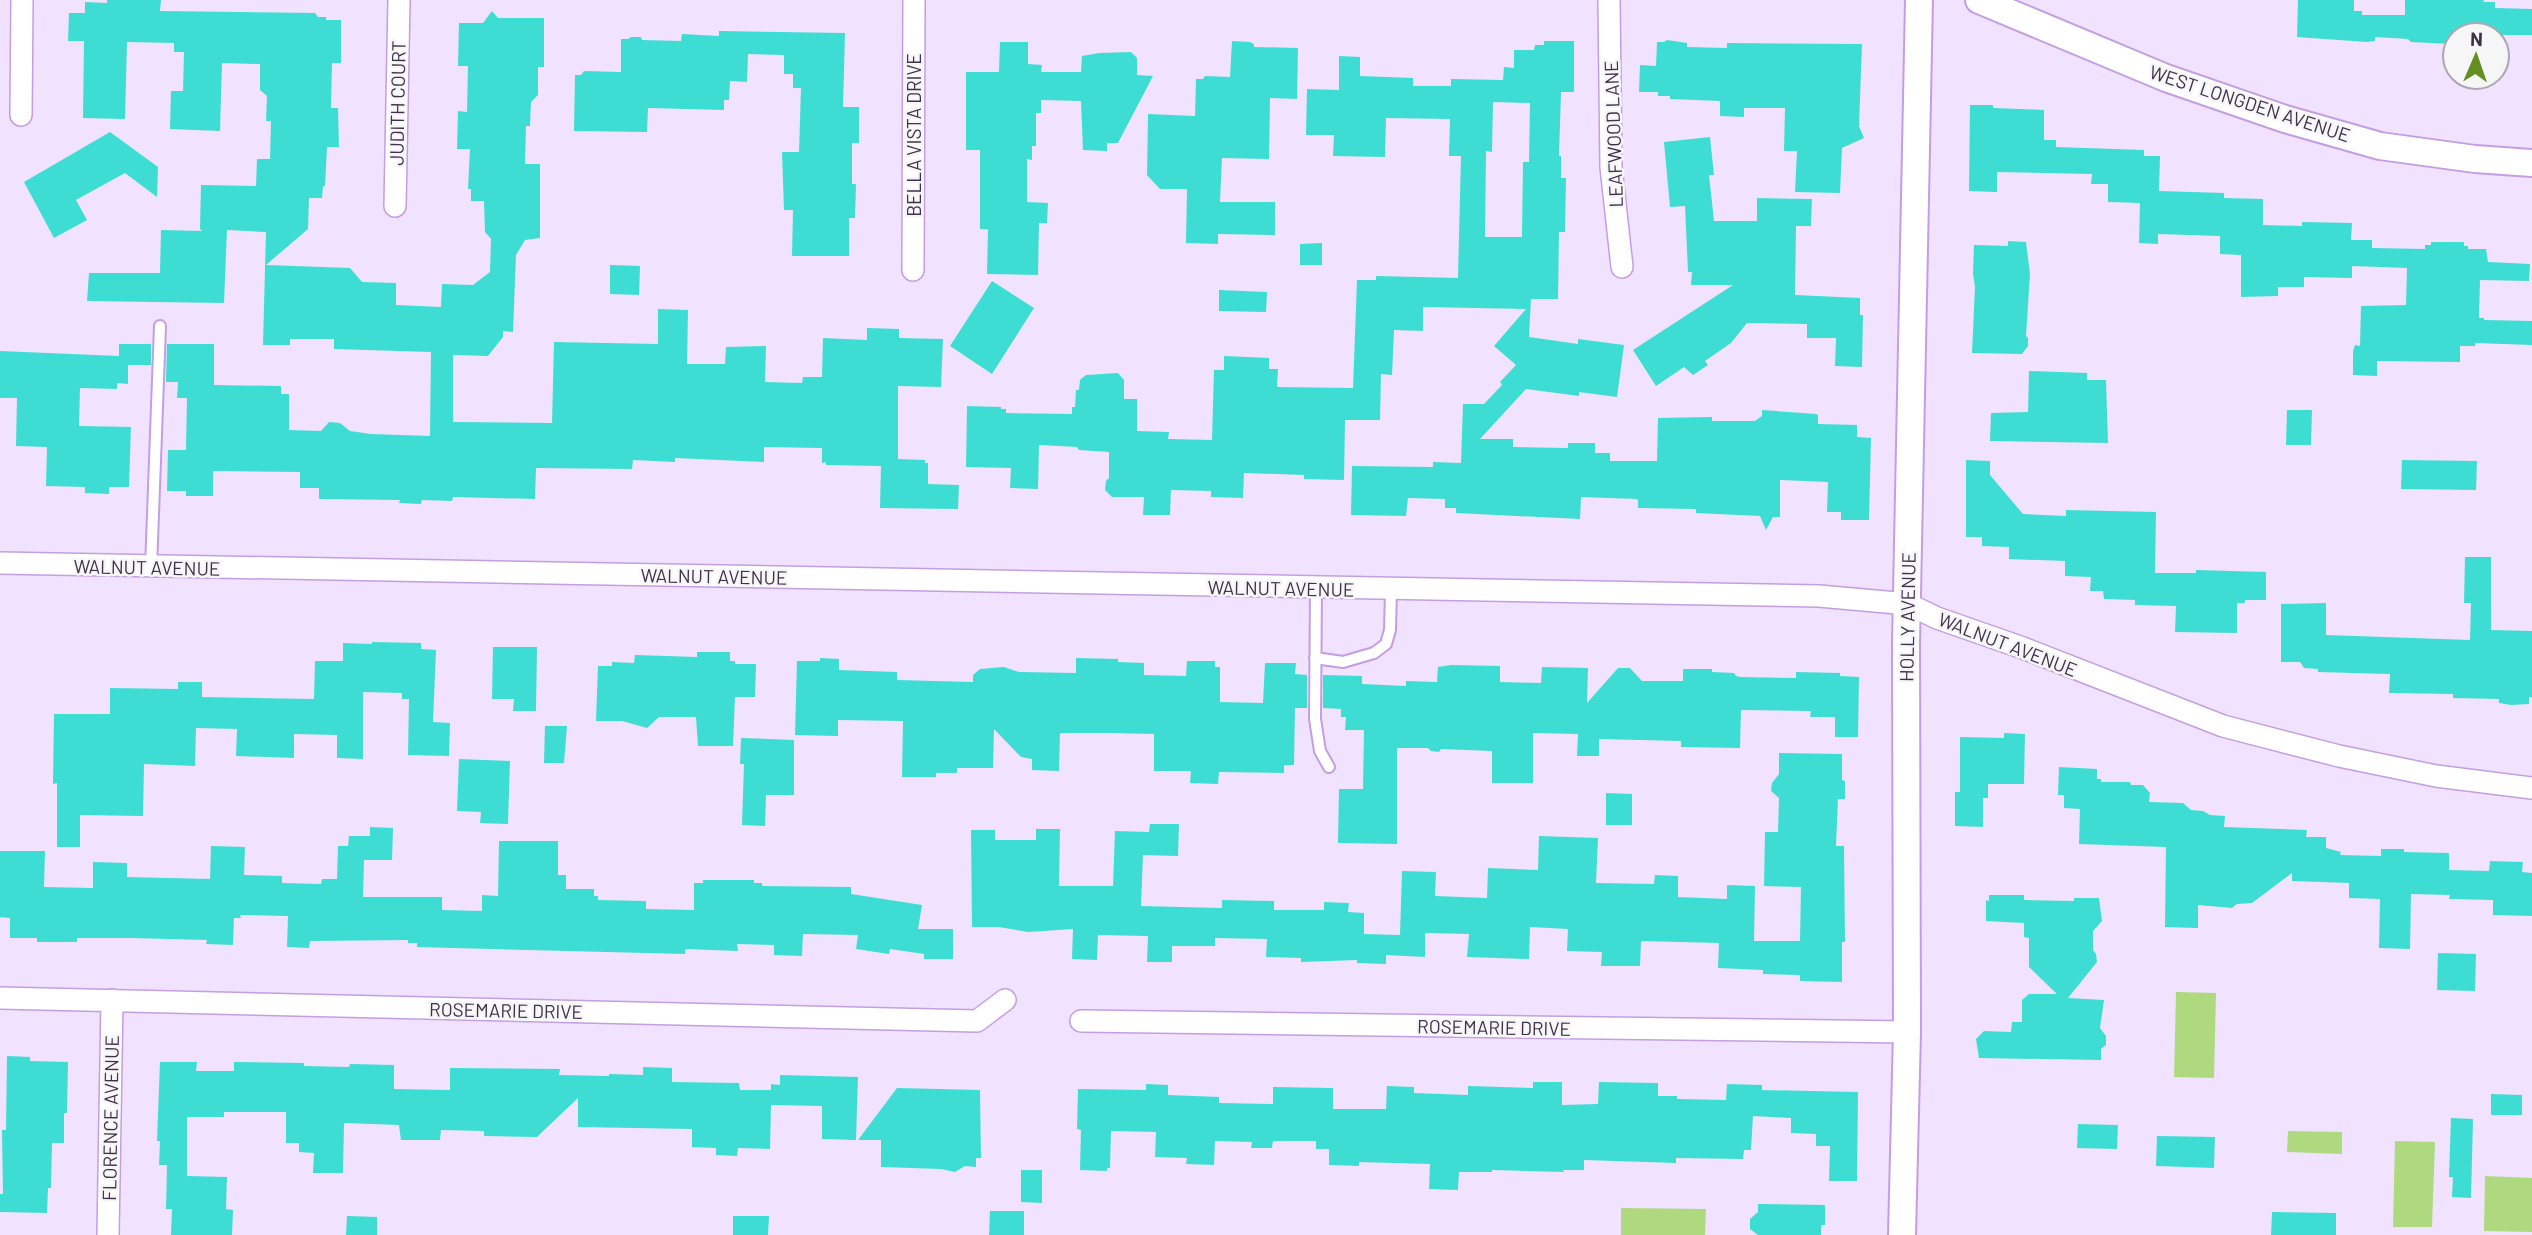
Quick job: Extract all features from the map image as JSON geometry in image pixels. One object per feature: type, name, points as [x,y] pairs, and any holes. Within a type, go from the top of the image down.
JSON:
[{"type":"street","points":[[21,115],[22,0]]},
{"type":"street","name":"JUDITH COURT","points":[[395,206],[399,0]]},
{"type":"street","name":"BELLA VISTA DRIVE","points":[[913,270],[914,0]]},
{"type":"street","name":"LEAFWOOD LANE","points":[[1609,0],[1611,167],[1622,267]]},
{"type":"street","name":"HOLLY AVENUE","points":[[1902,1235],[1907,1032],[1906,643],[1919,0]]},
{"type":"street","name":"WEST LONGDEN AVENUE","points":[[1979,0],[2166,78],[2285,119],[2380,146],[2475,159],[2532,163]]},
{"type":"street","name":"WALNUT AVENUE","points":[[0,564],[1819,596],[1908,604],[1937,618],[2023,648],[2223,726],[2339,756],[2436,776],[2532,788]]},
{"type":"street","name":"ROSEMARIE DRIVE","points":[[0,998],[977,1021],[1005,1000]]},
{"type":"street","name":"FLORENCE AVENUE","points":[[108,1235],[112,1000]]},
{"type":"street","name":"ROSEMARIE DRIVE","points":[[1081,1021],[1907,1032]]},
{"type":"lane","points":[[151,568],[160,326]]},
{"type":"lane","points":[[1316,588],[1315,719],[1320,751],[1329,767]]},
{"type":"lane","points":[[1315,658],[1343,662],[1374,653],[1386,644],[1390,630],[1391,590]]},
{"type":"green space","points":[[2176,992],[2216,993],[2214,1078],[2174,1077]]},
{"type":"green space","points":[[2288,1131],[2342,1132],[2342,1154],[2287,1152]]},
{"type":"green space","points":[[2395,1141],[2435,1142],[2432,1227],[2393,1227]]},
{"type":"green space","points":[[2485,1176],[2532,1178],[2532,1232],[2484,1231]]},
{"type":"green space","points":[[1621,1208],[1706,1209],[1705,1235],[1621,1235]]},
{"type":"building","points":[[107,0],[161,0],[160,11],[315,13],[318,17],[326,17],[326,20],[341,20],[341,63],[332,63],[331,108],[338,108],[339,147],[327,147],[325,186],[322,198],[309,198],[308,229],[266,265],[350,268],[362,282],[396,283],[396,305],[441,307],[442,284],[473,285],[490,272],[491,239],[485,232],[484,201],[471,201],[471,189],[468,189],[470,149],[457,149],[458,111],[467,112],[468,66],[458,66],[459,23],[483,23],[492,11],[498,18],[544,18],[544,67],[538,67],[538,95],[531,102],[530,126],[526,126],[525,164],[540,164],[540,238],[525,240],[516,255],[513,332],[503,331],[503,337],[488,356],[453,355],[453,422],[552,423],[554,342],[658,344],[658,309],[688,310],[687,364],[725,364],[726,347],[766,346],[765,382],[802,383],[803,377],[822,377],[823,338],[867,340],[867,328],[899,329],[899,338],[943,339],[941,387],[898,386],[898,459],[925,460],[925,463],[928,463],[928,484],[959,485],[958,509],[880,508],[881,466],[826,465],[826,462],[822,463],[822,448],[764,447],[764,462],[675,458],[675,462],[633,460],[632,469],[536,468],[535,499],[453,497],[452,501],[422,500],[421,504],[399,503],[400,500],[319,499],[319,488],[300,488],[300,472],[213,471],[213,496],[186,496],[186,491],[167,491],[168,450],[186,450],[187,398],[177,398],[178,382],[166,382],[167,344],[214,344],[214,385],[281,386],[281,394],[289,394],[289,430],[321,431],[329,422],[340,423],[350,431],[371,434],[430,436],[431,352],[334,349],[334,339],[290,339],[290,345],[263,345],[266,232],[227,230],[224,303],[87,301],[89,273],[160,273],[161,230],[202,231],[201,185],[256,186],[257,159],[270,159],[271,121],[266,121],[267,96],[260,90],[260,64],[222,63],[220,131],[170,129],[171,91],[183,91],[184,52],[174,52],[174,43],[127,42],[125,119],[83,118],[84,41],[68,41],[69,13],[85,13],[85,2],[107,3]]},
{"type":"building","points":[[2298,0],[2354,0],[2354,11],[2362,11],[2362,15],[2405,15],[2405,0],[2484,0],[2483,2],[2495,2],[2495,8],[2532,9],[2532,35],[2511,35],[2511,21],[2441,21],[2441,44],[2375,37],[2375,41],[2367,42],[2297,37]]},
{"type":"building","points":[[719,31],[845,33],[843,107],[859,107],[859,143],[852,143],[852,184],[856,184],[855,218],[849,218],[849,256],[792,256],[793,210],[784,210],[782,152],[799,152],[801,88],[793,88],[793,74],[784,74],[784,55],[748,54],[747,82],[730,81],[729,100],[724,100],[724,110],[648,108],[647,132],[574,131],[575,75],[581,75],[584,71],[621,72],[621,39],[641,37],[642,40],[681,41],[682,34],[719,36]]},
{"type":"building","points":[[1667,40],[1687,43],[1687,47],[1727,48],[1727,43],[1862,44],[1859,126],[1864,138],[1842,148],[1840,193],[1795,192],[1797,151],[1784,151],[1785,108],[1744,108],[1744,117],[1720,116],[1720,101],[1670,99],[1670,96],[1658,96],[1658,92],[1639,92],[1640,65],[1656,66],[1657,42]]},
{"type":"building","points":[[1232,41],[1250,42],[1254,47],[1298,48],[1297,99],[1270,98],[1269,159],[1222,158],[1220,202],[1275,202],[1275,235],[1218,234],[1218,244],[1186,243],[1187,189],[1160,189],[1147,175],[1148,114],[1195,116],[1196,79],[1203,79],[1205,76],[1230,77]]},
{"type":"building","points":[[1544,41],[1574,41],[1574,92],[1561,92],[1559,156],[1561,178],[1566,178],[1565,232],[1559,232],[1558,299],[1531,299],[1529,337],[1578,344],[1578,339],[1624,345],[1617,397],[1579,392],[1579,396],[1526,389],[1480,439],[1513,439],[1513,447],[1568,448],[1568,443],[1595,443],[1595,453],[1610,453],[1610,461],[1657,461],[1658,418],[1712,417],[1712,421],[1755,421],[1762,416],[1762,410],[1816,414],[1818,424],[1857,425],[1857,437],[1871,438],[1869,520],[1841,520],[1841,512],[1827,512],[1828,482],[1780,480],[1780,517],[1773,517],[1766,530],[1760,516],[1696,513],[1696,509],[1638,508],[1636,499],[1581,497],[1580,519],[1456,513],[1456,508],[1445,508],[1445,499],[1408,498],[1406,516],[1351,515],[1352,466],[1433,467],[1433,462],[1461,463],[1463,404],[1484,404],[1516,365],[1494,346],[1526,309],[1423,307],[1423,331],[1394,330],[1392,375],[1381,374],[1380,420],[1345,420],[1344,480],[1304,479],[1304,475],[1244,473],[1243,498],[1211,497],[1211,491],[1171,490],[1170,515],[1143,515],[1144,497],[1112,497],[1105,490],[1109,478],[1109,452],[1039,445],[1038,489],[1010,488],[1011,468],[966,467],[967,406],[1001,407],[1006,409],[1006,413],[1072,414],[1076,390],[1079,390],[1080,380],[1086,375],[1118,373],[1124,380],[1124,399],[1137,399],[1137,431],[1169,432],[1168,439],[1212,440],[1214,370],[1224,370],[1224,356],[1269,358],[1269,369],[1278,369],[1277,387],[1353,388],[1357,280],[1376,280],[1376,276],[1458,278],[1461,156],[1449,156],[1450,119],[1386,118],[1385,157],[1333,156],[1334,135],[1306,135],[1307,89],[1339,90],[1339,56],[1360,57],[1360,76],[1413,78],[1413,86],[1451,86],[1451,79],[1503,80],[1504,67],[1514,68],[1514,50],[1534,50],[1535,45],[1544,45]],"holes":[[[1493,102],[1530,103],[1529,162],[1523,162],[1522,237],[1485,237],[1486,151],[1492,152]]]},
{"type":"building","points":[[1000,42],[1028,42],[1028,64],[1042,65],[1041,72],[1081,72],[1082,56],[1131,52],[1137,58],[1137,75],[1153,76],[1118,143],[1107,143],[1107,151],[1083,150],[1081,101],[1041,100],[1041,113],[1036,113],[1036,146],[1032,146],[1032,160],[1027,159],[1027,202],[1048,203],[1047,223],[1039,223],[1038,275],[987,274],[988,229],[980,229],[980,150],[966,150],[966,72],[999,72]]},
{"type":"building","points":[[1970,105],[2044,110],[2044,140],[2056,140],[2056,147],[2144,150],[2144,156],[2160,156],[2159,191],[2224,193],[2224,198],[2263,199],[2263,225],[2302,226],[2302,222],[2352,223],[2351,240],[2372,240],[2372,248],[2425,249],[2425,245],[2431,245],[2431,242],[2464,242],[2468,249],[2486,249],[2488,262],[2530,264],[2529,281],[2480,280],[2479,318],[2532,321],[2532,345],[2475,343],[2475,346],[2460,346],[2460,362],[2377,361],[2377,376],[2353,375],[2353,351],[2355,345],[2360,346],[2361,306],[2406,305],[2407,268],[2352,266],[2352,278],[2304,277],[2304,287],[2278,287],[2278,296],[2241,297],[2241,255],[2220,254],[2220,236],[2158,234],[2158,244],[2139,243],[2140,203],[2108,202],[2108,184],[2091,184],[2092,174],[1997,172],[1997,192],[1969,191]]},
{"type":"building","points":[[110,132],[158,167],[157,197],[125,173],[76,200],[87,220],[54,238],[24,182]]},
{"type":"building","points":[[1710,137],[1714,175],[1709,175],[1714,221],[1757,221],[1757,198],[1812,199],[1811,226],[1796,226],[1795,295],[1860,298],[1860,315],[1863,315],[1862,367],[1835,366],[1836,338],[1807,338],[1807,324],[1747,323],[1731,343],[1705,361],[1708,365],[1693,375],[1684,367],[1656,386],[1633,350],[1733,285],[1691,285],[1685,206],[1670,207],[1664,142]]},
{"type":"building","points":[[2008,241],[2026,242],[2030,274],[2026,336],[2028,346],[2022,354],[1972,353],[1974,245],[2008,246]]},
{"type":"building","points":[[1322,243],[1322,265],[1300,265],[1300,244]]},
{"type":"building","points":[[610,265],[640,266],[639,295],[610,294]]},
{"type":"building","points":[[992,281],[1034,308],[992,374],[950,346]]},
{"type":"building","points":[[1219,290],[1267,292],[1266,312],[1219,311]]},
{"type":"building","points":[[119,344],[151,344],[151,365],[128,365],[128,384],[117,383],[117,389],[80,388],[79,426],[131,427],[129,487],[109,487],[109,494],[85,493],[85,487],[46,486],[47,447],[16,446],[17,398],[0,398],[0,351],[119,356]]},
{"type":"building","points":[[2029,371],[2087,373],[2087,380],[2106,380],[2108,443],[1990,441],[1991,413],[2028,412]]},
{"type":"building","points":[[2287,410],[2312,410],[2311,445],[2286,445]]},
{"type":"building","points":[[1966,460],[1990,461],[1990,475],[2023,514],[2066,516],[2066,510],[2156,512],[2155,573],[2196,573],[2196,570],[2266,572],[2266,600],[2245,600],[2245,603],[2237,603],[2237,633],[2175,632],[2176,606],[2135,605],[2135,600],[2104,599],[2103,591],[2090,591],[2091,577],[2065,576],[2065,561],[2009,559],[2009,547],[1982,546],[1982,537],[1966,537]]},
{"type":"building","points":[[2402,460],[2477,461],[2476,490],[2401,489]]},
{"type":"building","points":[[2465,557],[2491,557],[2491,630],[2532,631],[2532,697],[2529,697],[2529,704],[2499,703],[2499,699],[2453,698],[2453,694],[2389,693],[2390,674],[2318,672],[2318,669],[2304,668],[2300,662],[2281,662],[2281,604],[2326,603],[2326,635],[2470,640],[2471,603],[2464,603]]},
{"type":"building","points":[[343,643],[421,643],[421,649],[436,650],[433,722],[450,723],[449,756],[408,755],[409,699],[402,699],[402,693],[363,692],[363,759],[337,758],[337,735],[294,734],[294,758],[236,756],[237,729],[196,728],[195,766],[144,764],[143,816],[80,815],[80,847],[57,847],[57,783],[53,784],[54,714],[110,714],[110,688],[178,689],[178,682],[202,682],[202,697],[314,699],[315,661],[343,661]]},
{"type":"building","points":[[493,647],[537,647],[536,711],[513,711],[514,699],[492,699]]},
{"type":"building","points":[[697,652],[730,652],[730,661],[735,661],[735,664],[756,664],[755,697],[735,697],[733,746],[698,746],[696,717],[659,717],[647,728],[622,721],[596,721],[598,666],[612,666],[612,662],[634,663],[635,655],[697,657]]},
{"type":"building","points":[[820,658],[839,659],[839,670],[897,672],[897,680],[973,682],[973,675],[980,669],[1004,667],[1019,672],[1076,673],[1076,658],[1144,663],[1144,675],[1186,676],[1187,661],[1215,661],[1215,667],[1220,667],[1220,702],[1263,703],[1265,663],[1296,663],[1295,674],[1307,675],[1307,708],[1295,708],[1294,765],[1284,765],[1284,773],[1219,772],[1218,784],[1190,783],[1191,771],[1154,771],[1154,734],[1112,733],[1060,733],[1059,771],[1032,770],[1032,759],[1021,757],[994,729],[993,768],[957,768],[957,773],[936,773],[936,777],[902,777],[903,721],[838,720],[838,736],[795,735],[797,661],[820,661]]},
{"type":"building","points":[[1500,666],[1500,682],[1541,683],[1542,667],[1588,668],[1587,703],[1618,668],[1630,668],[1642,681],[1683,681],[1683,669],[1712,669],[1712,672],[1734,673],[1741,677],[1796,678],[1796,672],[1840,673],[1840,676],[1859,677],[1858,737],[1835,737],[1835,717],[1810,717],[1811,711],[1741,710],[1740,748],[1681,747],[1681,741],[1599,739],[1599,756],[1577,756],[1578,734],[1533,733],[1533,783],[1492,783],[1492,751],[1441,749],[1439,752],[1428,748],[1397,748],[1397,844],[1338,843],[1339,789],[1363,789],[1364,730],[1345,730],[1346,717],[1341,717],[1341,709],[1323,708],[1323,675],[1362,676],[1362,684],[1406,686],[1406,681],[1437,682],[1438,667]]},
{"type":"building","points":[[545,726],[567,726],[564,763],[544,763]]},
{"type":"building","points":[[2004,733],[2025,734],[2024,784],[1988,784],[1988,798],[1983,798],[1983,827],[1955,826],[1955,792],[1960,792],[1960,737],[2004,738]]},
{"type":"building","points":[[741,738],[794,740],[794,795],[766,795],[765,826],[742,825],[744,764],[740,764]]},
{"type":"building","points":[[1779,753],[1842,754],[1845,799],[1838,799],[1836,846],[1844,846],[1845,942],[1842,942],[1842,982],[1800,981],[1800,975],[1763,974],[1763,970],[1718,968],[1719,943],[1641,941],[1640,966],[1601,966],[1602,952],[1567,951],[1568,929],[1530,927],[1529,959],[1467,957],[1469,934],[1425,933],[1425,957],[1386,955],[1386,964],[1357,963],[1357,960],[1301,962],[1301,958],[1266,957],[1267,939],[1215,938],[1215,946],[1172,946],[1172,962],[1147,962],[1148,936],[1098,935],[1097,960],[1072,959],[1073,929],[1028,932],[999,927],[972,927],[971,830],[995,830],[995,840],[1036,840],[1036,829],[1060,829],[1059,886],[1113,886],[1115,831],[1149,832],[1150,824],[1179,824],[1178,856],[1143,855],[1141,906],[1222,908],[1222,900],[1274,901],[1274,910],[1324,910],[1324,902],[1349,903],[1348,912],[1364,913],[1364,934],[1400,935],[1402,871],[1436,872],[1435,896],[1487,898],[1488,868],[1538,870],[1539,836],[1598,838],[1596,883],[1654,884],[1655,875],[1678,876],[1678,897],[1727,899],[1727,885],[1755,886],[1754,941],[1800,941],[1801,887],[1764,886],[1765,832],[1778,832],[1779,798],[1771,791],[1772,783],[1779,774]]},
{"type":"building","points":[[459,759],[510,761],[508,824],[480,823],[481,812],[457,811]]},
{"type":"building","points":[[2059,767],[2097,769],[2097,779],[2101,779],[2101,782],[2143,785],[2150,793],[2149,802],[2183,803],[2191,810],[2225,816],[2224,827],[2307,830],[2306,837],[2326,837],[2326,848],[2341,852],[2340,855],[2381,856],[2381,849],[2449,853],[2449,870],[2489,871],[2490,861],[2523,862],[2522,872],[2532,873],[2532,916],[2493,915],[2493,900],[2449,899],[2450,895],[2411,894],[2410,949],[2379,948],[2380,899],[2349,898],[2349,883],[2292,881],[2292,873],[2252,903],[2237,904],[2232,908],[2198,905],[2198,928],[2165,927],[2166,847],[2079,844],[2080,809],[2064,808],[2064,795],[2058,795]]},
{"type":"building","points":[[1606,793],[1632,794],[1632,825],[1606,825]]},
{"type":"building","points":[[370,827],[393,828],[392,860],[364,860],[363,897],[442,897],[442,910],[482,911],[482,895],[498,896],[499,841],[558,841],[558,875],[566,875],[566,889],[594,889],[594,896],[598,896],[598,900],[646,901],[646,909],[694,910],[694,883],[703,883],[703,880],[754,880],[754,883],[762,883],[762,886],[851,887],[851,894],[922,905],[918,929],[953,929],[953,959],[924,959],[924,954],[890,949],[889,954],[856,949],[858,935],[803,934],[802,956],[774,955],[774,945],[737,944],[738,951],[685,949],[685,954],[417,947],[417,943],[408,943],[408,940],[310,941],[309,948],[287,947],[288,916],[240,915],[241,918],[234,918],[233,945],[206,944],[207,940],[130,938],[77,938],[77,942],[37,942],[37,938],[10,938],[10,918],[0,917],[0,851],[45,851],[44,887],[93,888],[93,862],[127,863],[127,877],[210,879],[211,846],[245,847],[244,875],[282,876],[282,883],[321,884],[322,879],[337,879],[338,846],[348,846],[349,836],[370,836]]},
{"type":"building","points":[[1989,895],[2024,895],[2024,900],[2074,901],[2074,898],[2099,898],[2102,921],[2093,931],[2093,950],[2097,962],[2068,998],[2104,1000],[2100,1028],[2106,1036],[2106,1045],[2101,1049],[2101,1060],[1979,1058],[1976,1039],[1984,1031],[2011,1032],[2012,1022],[2022,1022],[2022,1000],[2029,994],[2057,994],[2029,967],[2029,938],[2024,937],[2024,923],[1986,921],[1986,900],[1989,901]]},
{"type":"building","points":[[2438,953],[2476,954],[2475,991],[2437,990]]},
{"type":"building","points":[[7,1056],[30,1057],[30,1061],[68,1062],[64,1143],[52,1143],[51,1188],[48,1188],[47,1213],[0,1212],[0,1194],[3,1194],[2,1130],[6,1130]]},
{"type":"building","points":[[160,1062],[197,1062],[196,1071],[234,1071],[234,1062],[349,1067],[350,1064],[394,1065],[394,1089],[450,1090],[450,1068],[560,1069],[559,1075],[609,1076],[643,1075],[643,1067],[672,1068],[672,1082],[739,1083],[740,1090],[771,1090],[771,1084],[780,1085],[780,1075],[858,1077],[856,1140],[822,1139],[822,1106],[771,1105],[770,1149],[738,1148],[737,1156],[716,1155],[716,1148],[692,1147],[692,1129],[578,1127],[578,1098],[537,1137],[484,1136],[484,1131],[441,1130],[440,1140],[401,1140],[399,1125],[344,1123],[343,1173],[313,1173],[314,1153],[299,1152],[299,1143],[286,1143],[286,1112],[224,1112],[224,1117],[187,1117],[187,1176],[227,1177],[226,1209],[233,1210],[232,1235],[171,1235],[172,1209],[166,1209],[167,1165],[159,1165],[160,1141],[157,1141]]},
{"type":"building","points":[[1533,1082],[1562,1082],[1562,1105],[1598,1104],[1599,1082],[1658,1083],[1658,1096],[1677,1096],[1677,1099],[1726,1100],[1727,1084],[1762,1085],[1762,1090],[1858,1092],[1857,1181],[1829,1181],[1830,1146],[1816,1146],[1816,1134],[1791,1133],[1791,1118],[1753,1116],[1751,1150],[1744,1150],[1743,1159],[1676,1158],[1676,1163],[1584,1160],[1584,1170],[1563,1170],[1564,1172],[1459,1172],[1458,1190],[1429,1189],[1430,1164],[1359,1162],[1359,1166],[1329,1165],[1329,1149],[1316,1149],[1316,1141],[1273,1141],[1272,1148],[1251,1148],[1252,1142],[1215,1141],[1214,1165],[1186,1164],[1187,1158],[1155,1157],[1156,1132],[1111,1131],[1110,1168],[1107,1168],[1107,1171],[1080,1170],[1078,1089],[1146,1090],[1146,1084],[1168,1085],[1168,1095],[1219,1097],[1219,1103],[1273,1104],[1273,1087],[1333,1088],[1333,1109],[1386,1109],[1387,1086],[1414,1087],[1414,1093],[1468,1095],[1468,1086],[1533,1088]]},
{"type":"building","points":[[897,1088],[980,1090],[981,1158],[976,1158],[976,1167],[965,1166],[955,1172],[881,1167],[881,1140],[858,1140]]},
{"type":"building","points":[[2491,1094],[2522,1095],[2522,1115],[2491,1115]]},
{"type":"building","points":[[2451,1118],[2473,1119],[2471,1198],[2452,1197],[2453,1177],[2449,1177]]},
{"type":"building","points":[[2078,1124],[2118,1125],[2117,1149],[2077,1148]]},
{"type":"building","points":[[2157,1136],[2215,1137],[2214,1168],[2156,1166]]},
{"type":"building","points":[[1021,1170],[1042,1170],[1042,1203],[1021,1202]]},
{"type":"building","points":[[1758,1204],[1825,1205],[1825,1225],[1821,1225],[1821,1235],[1758,1235],[1750,1229],[1750,1219],[1758,1212]]},
{"type":"building","points":[[990,1211],[1024,1211],[1024,1235],[989,1235]]},
{"type":"building","points":[[2272,1212],[2336,1213],[2336,1235],[2271,1235]]},
{"type":"building","points":[[347,1216],[377,1217],[377,1235],[346,1235]]},
{"type":"building","points":[[733,1216],[769,1216],[768,1235],[733,1235]]}]
